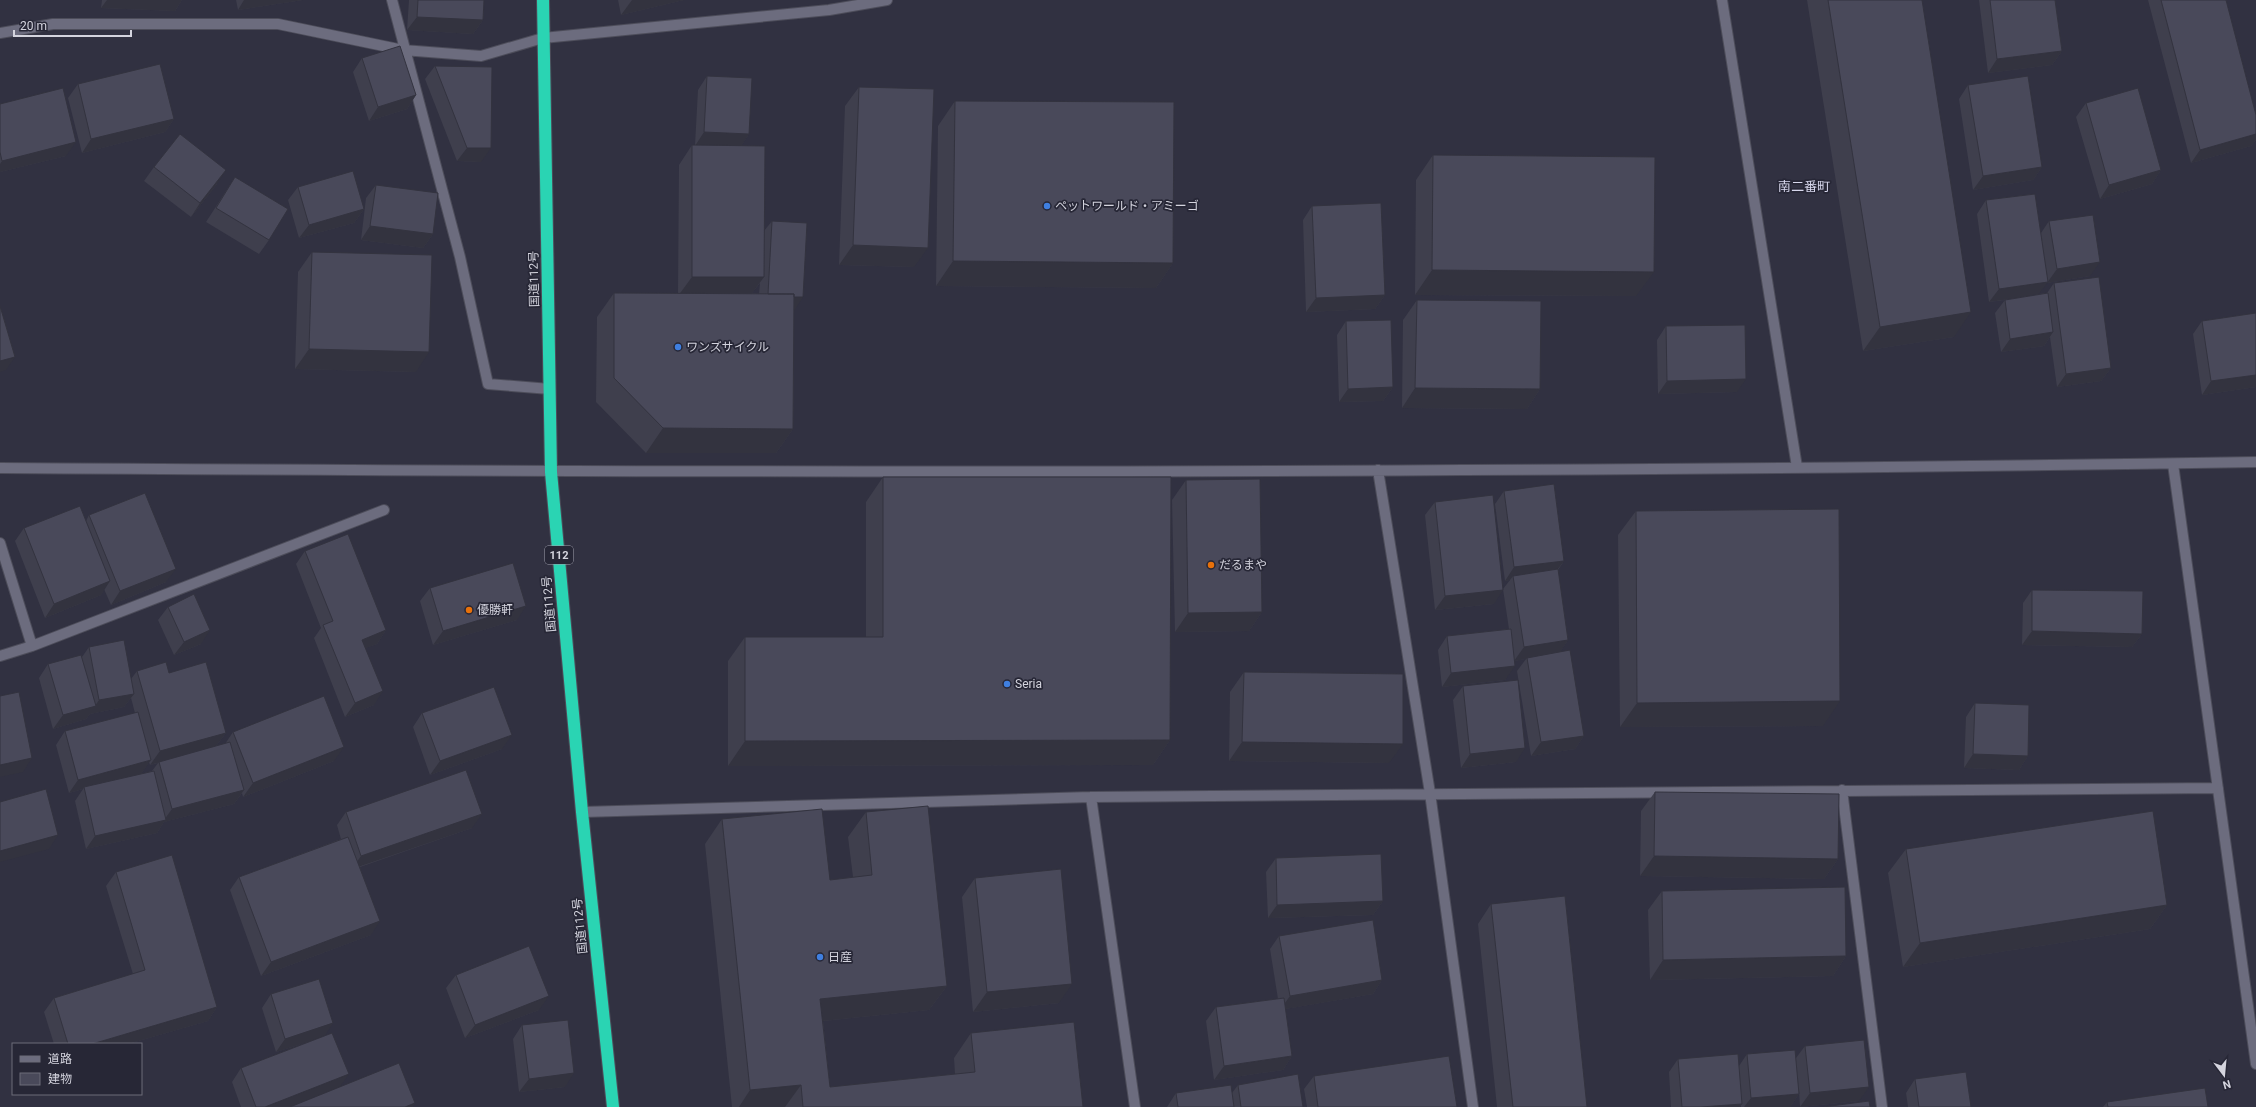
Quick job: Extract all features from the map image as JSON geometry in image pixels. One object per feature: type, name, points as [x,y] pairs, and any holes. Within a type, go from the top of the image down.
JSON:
[{"type":"highway","name":"国道112号","points":[[543,0],[551,472],[582,812],[613,1107]]},
{"type":"street","points":[[392,0],[460,257],[488,384],[550,389]]},
{"type":"street","points":[[0,33],[53,24],[278,24],[404,50],[481,56],[543,38],[829,10],[887,0]]},
{"type":"street","points":[[1722,0],[1797,467]]},
{"type":"street","points":[[0,468],[551,472],[1378,470],[2173,464],[2256,462]]},
{"type":"street","points":[[2173,464],[2256,1064]]},
{"type":"street","points":[[1378,470],[1430,793],[1473,1107]]},
{"type":"street","points":[[0,656],[32,646],[384,510]]},
{"type":"street","points":[[0,542],[32,646]]},
{"type":"street","points":[[582,812],[1092,797],[1430,793],[2218,788]]},
{"type":"street","points":[[1842,790],[1882,1107]]},
{"type":"street","points":[[1092,797],[1135,1107]]},
{"type":"building","points":[[418,0],[484,0],[483,20],[417,17]]},
{"type":"building","points":[[1828,0],[1922,0],[1971,312],[1880,327]]},
{"type":"building","points":[[1990,0],[2055,0],[2062,51],[1997,59]]},
{"type":"building","points":[[2161,0],[2226,0],[2256,115],[2256,134],[2200,150]]},
{"type":"building","points":[[400,46],[416,95],[378,107],[362,58]]},
{"type":"building","points":[[160,64],[174,119],[91,139],[78,84]]},
{"type":"building","points":[[435,66],[492,67],[491,148],[467,148]]},
{"type":"building","points":[[707,76],[752,78],[749,134],[704,132]]},
{"type":"building","points":[[2028,76],[2042,167],[1983,176],[1968,85]]},
{"type":"building","points":[[859,87],[934,89],[928,248],[853,245]]},
{"type":"building","points":[[63,88],[76,142],[2,161],[0,152],[0,104]]},
{"type":"building","points":[[2138,88],[2161,170],[2109,185],[2086,103]]},
{"type":"building","name":"ペットワールド・アミーゴ","points":[[955,101],[1174,102],[1173,263],[953,261]]},
{"type":"building","points":[[180,134],[226,170],[200,203],[154,167]]},
{"type":"building","points":[[692,145],[765,146],[764,277],[692,277]]},
{"type":"building","points":[[1433,155],[1655,157],[1654,272],[1432,270]]},
{"type":"building","points":[[353,171],[364,209],[309,225],[298,187]]},
{"type":"building","points":[[235,177],[288,209],[269,240],[216,208]]},
{"type":"building","points":[[376,185],[438,193],[433,234],[370,226]]},
{"type":"building","points":[[2035,194],[2048,282],[1999,289],[1986,200]]},
{"type":"building","points":[[1381,203],[1385,295],[1316,298],[1312,206]]},
{"type":"building","points":[[2093,215],[2100,262],[2057,269],[2049,221]]},
{"type":"building","points":[[772,221],[807,223],[803,297],[794,297],[794,294],[768,294]]},
{"type":"building","points":[[312,252],[432,255],[429,352],[309,349]]},
{"type":"building","points":[[2099,277],[2111,368],[2066,374],[2054,283]]},
{"type":"building","points":[[614,293],[794,294],[793,429],[663,428],[614,378]]},
{"type":"building","points":[[2048,293],[2053,332],[2010,339],[2005,300]]},
{"type":"building","points":[[1417,300],[1541,301],[1540,389],[1415,388]]},
{"type":"building","points":[[0,306],[15,357],[0,361]]},
{"type":"building","points":[[2256,313],[2256,375],[2211,381],[2202,321]]},
{"type":"building","points":[[1391,320],[1393,387],[1348,389],[1346,321]]},
{"type":"building","points":[[1745,325],[1746,379],[1667,381],[1666,326]]},
{"type":"building","points":[[883,477],[1171,477],[1170,740],[745,741],[745,637],[883,637]]},
{"type":"building","name":"だるまや","points":[[1260,479],[1262,612],[1188,613],[1186,480]]},
{"type":"building","points":[[1554,484],[1564,561],[1514,567],[1504,491]]},
{"type":"building","points":[[145,493],[176,569],[120,591],[89,515]]},
{"type":"building","points":[[1493,495],[1503,590],[1445,596],[1435,502]]},
{"type":"building","points":[[80,506],[110,581],[54,604],[24,528]]},
{"type":"building","points":[[1839,509],[1840,701],[1637,703],[1636,511]]},
{"type":"building","points":[[348,534],[386,630],[362,640],[383,691],[355,703],[323,625],[333,621],[305,551]]},
{"type":"building","name":"優勝軒","points":[[513,563],[526,606],[443,631],[430,588]]},
{"type":"building","points":[[1558,569],[1568,640],[1524,647],[1513,576]]},
{"type":"building","points":[[2032,590],[2143,591],[2142,634],[2032,631]]},
{"type":"building","points":[[194,594],[210,630],[184,642],[168,607]]},
{"type":"building","points":[[1511,629],[1515,666],[1451,673],[1447,636]]},
{"type":"building","points":[[124,640],[134,694],[99,700],[89,647]]},
{"type":"building","points":[[1570,650],[1584,736],[1541,742],[1527,658]]},
{"type":"building","points":[[81,655],[96,706],[63,715],[48,664]]},
{"type":"building","points":[[166,662],[169,673],[206,662],[226,733],[160,751],[137,671]]},
{"type":"building","points":[[1244,672],[1403,674],[1403,744],[1242,742]]},
{"type":"building","points":[[1518,680],[1525,748],[1470,754],[1463,686]]},
{"type":"building","points":[[494,687],[512,735],[440,761],[422,713]]},
{"type":"building","points":[[19,692],[32,758],[0,765],[0,696]]},
{"type":"building","points":[[324,696],[344,747],[253,783],[233,732]]},
{"type":"building","points":[[1975,703],[2029,705],[2028,756],[1973,754]]},
{"type":"building","points":[[138,712],[151,760],[78,780],[65,731]]},
{"type":"building","points":[[230,742],[244,790],[172,809],[159,762]]},
{"type":"building","points":[[466,770],[482,814],[361,856],[346,812]]},
{"type":"building","points":[[154,771],[166,820],[95,836],[84,787]]},
{"type":"building","points":[[46,789],[58,835],[0,851],[0,802]]},
{"type":"building","points":[[1655,792],[1839,794],[1838,859],[1654,856]]},
{"type":"building","points":[[928,806],[947,986],[820,999],[830,1087],[975,1072],[971,1033],[1074,1022],[1083,1107],[803,1107],[801,1085],[750,1090],[722,819],[822,809],[830,880],[872,875],[866,812]]},
{"type":"building","points":[[2153,811],[2167,905],[1920,943],[1906,849]]},
{"type":"building","points":[[348,837],[380,921],[271,962],[239,877]]},
{"type":"building","points":[[1381,854],[1383,901],[1277,905],[1276,858]]},
{"type":"building","points":[[172,855],[217,1007],[95,1043],[68,1043],[54,998],[145,970],[116,872]]},
{"type":"building","points":[[1061,869],[1072,984],[987,992],[975,878]]},
{"type":"building","points":[[1845,887],[1846,956],[1663,960],[1662,891]]},
{"type":"building","points":[[1565,896],[1587,1107],[1513,1107],[1491,904]]},
{"type":"building","points":[[1373,920],[1382,980],[1290,996],[1279,936]]},
{"type":"building","points":[[529,946],[549,996],[475,1025],[456,975]]},
{"type":"building","points":[[319,979],[333,1023],[285,1039],[271,994]]},
{"type":"building","points":[[1284,998],[1292,1056],[1224,1066],[1216,1007]]},
{"type":"building","points":[[568,1020],[574,1073],[529,1079],[522,1025]]},
{"type":"building","points":[[332,1033],[349,1074],[265,1107],[256,1107],[241,1068]]},
{"type":"building","points":[[1864,1040],[1869,1087],[1810,1093],[1805,1046]]},
{"type":"building","points":[[1795,1050],[1799,1094],[1751,1098],[1747,1054]]},
{"type":"building","points":[[1738,1054],[1742,1104],[1682,1107],[1678,1059]]},
{"type":"building","points":[[1449,1056],[1457,1107],[1318,1107],[1314,1076]]},
{"type":"building","points":[[399,1063],[415,1103],[405,1107],[290,1107]]},
{"type":"building","points":[[1966,1072],[1971,1107],[1919,1107],[1915,1079]]},
{"type":"building","points":[[1298,1074],[1303,1107],[1241,1107],[1238,1085]]},
{"type":"building","points":[[1231,1085],[1234,1107],[1178,1107],[1176,1093]]},
{"type":"building","points":[[2205,1088],[2208,1107],[2108,1107],[2107,1102]]},
{"type":"building","points":[[1869,1101],[1870,1107],[1823,1107]]},
{"type":"place","name":"ペットワールド・アミーゴ","points":[[1047,206]]},
{"type":"place","name":"ワンズサイクル","points":[[678,347]]},
{"type":"place","name":"だるまや","points":[[1211,565]]},
{"type":"place","name":"優勝軒","points":[[469,610]]},
{"type":"place","name":"Seria","points":[[1007,684]]},
{"type":"place","name":"日産","points":[[820,957]]},
{"type":"district","name":"南二番町","points":[[1804,186]]}]
